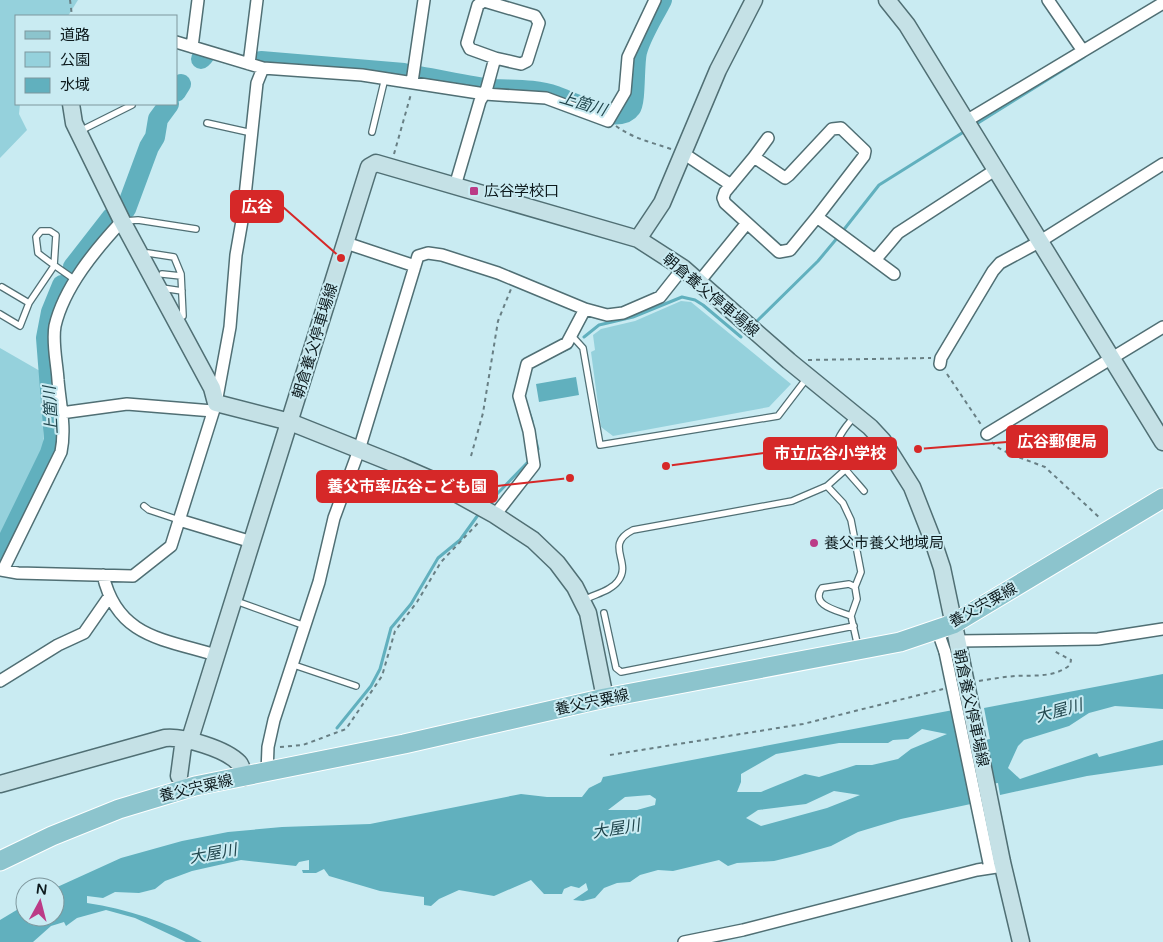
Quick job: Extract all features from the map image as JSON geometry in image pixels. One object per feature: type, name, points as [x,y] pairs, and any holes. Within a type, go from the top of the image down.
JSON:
[{"type":"main road","name":"養父宍粟線","points":[[0,860],[52,836],[119,809],[195,786],[267,773],[604,698],[900,642],[950,639],[1111,529],[1163,498]]},
{"type":"street","points":[[192,47],[198,0]]},
{"type":"street","points":[[250,64],[257,0]]},
{"type":"street","points":[[412,82],[424,0]]},
{"type":"street","points":[[178,43],[263,68],[384,78],[546,98],[611,116],[625,92],[628,57],[654,0]]},
{"type":"street","points":[[638,239],[662,203],[718,70],[754,0]]},
{"type":"street","points":[[887,0],[907,25],[1163,442]]},
{"type":"street","points":[[1048,0],[1084,51]]},
{"type":"street","points":[[484,1],[535,16],[539,22],[527,61],[521,64],[495,58],[470,49],[467,43],[478,5],[484,1]]},
{"type":"street","points":[[966,120],[1163,3]]},
{"type":"street","points":[[455,186],[495,58]]},
{"type":"street","points":[[122,221],[106,238],[76,281],[55,327],[55,348],[64,436],[61,452],[2,570],[18,573],[133,576],[171,546],[215,407],[230,326],[236,255],[243,215],[257,83],[263,68]]},
{"type":"street","points":[[71,105],[74,124],[122,221],[141,255],[160,281],[212,388],[215,407]]},
{"type":"street","points":[[754,157],[784,178],[789,176],[836,127],[865,151],[864,156],[817,217],[790,250],[785,252],[779,252],[725,203],[723,198],[768,138]]},
{"type":"street","points":[[683,153],[731,185]]},
{"type":"street","name":"朝倉養父停車場線","points":[[179,776],[183,746],[190,739],[369,167],[376,163],[638,239],[683,268],[789,361],[856,415],[883,441],[912,487],[942,568],[950,639],[997,865],[1021,942]]},
{"type":"street","points":[[941,361],[993,271],[1000,263],[1039,242],[1163,164]]},
{"type":"street","points":[[876,259],[902,230],[995,170]]},
{"type":"street","points":[[817,217],[894,274]]},
{"type":"street","points":[[699,282],[747,222]]},
{"type":"street","points":[[346,243],[415,266]]},
{"type":"street","points":[[267,773],[268,746],[291,664],[328,551],[334,518],[359,450],[418,256],[428,253],[514,280],[586,309],[607,315],[623,313],[660,298],[683,268]]},
{"type":"street","points":[[492,514],[534,465],[529,430],[519,396],[527,364],[567,343],[586,309]]},
{"type":"street","points":[[987,434],[1163,327]]},
{"type":"street","points":[[61,414],[127,404],[215,407],[290,422],[416,472],[492,514],[533,540],[557,563],[588,613],[604,698]]},
{"type":"street","points":[[178,520],[252,542]]},
{"type":"street","points":[[104,575],[109,597],[120,614],[135,628],[156,637],[216,655]]},
{"type":"street","points":[[0,681],[58,645],[84,633],[109,597]]},
{"type":"street","points":[[950,639],[1098,639],[1163,629]]},
{"type":"street","points":[[0,784],[165,738],[190,739],[239,763],[244,777]]},
{"type":"street","points":[[684,942],[997,865]]},
{"type":"lane","points":[[372,132],[384,78]]},
{"type":"lane","points":[[78,132],[132,105]]},
{"type":"lane","points":[[207,123],[252,133]]},
{"type":"lane","points":[[122,221],[138,220],[196,230]]},
{"type":"lane","points":[[0,314],[20,326],[29,303],[54,266],[56,235],[50,231],[41,232],[36,237],[38,253],[54,266],[76,281]]},
{"type":"lane","points":[[141,255],[148,253],[174,257],[181,276],[182,316]]},
{"type":"lane","points":[[160,281],[181,276]]},
{"type":"lane","points":[[160,281],[182,291]]},
{"type":"lane","points":[[2,287],[29,303]]},
{"type":"lane","points":[[572,336],[583,348],[600,445],[778,416],[809,377]]},
{"type":"lane","points":[[856,415],[836,440],[834,450],[846,470],[864,491]]},
{"type":"lane","points":[[582,601],[609,588],[619,580],[622,570],[619,542],[622,536],[634,530],[792,501],[827,486],[846,470]]},
{"type":"lane","points":[[827,486],[843,503],[851,520],[862,572],[855,588],[857,599],[851,616],[859,650]]},
{"type":"lane","points":[[144,506],[149,510],[178,520]]},
{"type":"lane","points":[[851,616],[824,606],[819,600],[818,593],[822,588],[849,584],[855,588]]},
{"type":"lane","points":[[234,601],[304,626]]},
{"type":"lane","points":[[604,612],[616,668],[621,672],[854,626]]},
{"type":"lane","points":[[291,664],[356,686]]},
{"type":"path","points":[[70,0],[72,15]]},
{"type":"path","points":[[390,167],[413,86],[412,82]]},
{"type":"path","points":[[611,116],[629,135],[683,153]]},
{"type":"path","points":[[471,456],[483,413],[498,322],[514,280]]},
{"type":"path","points":[[789,361],[856,358],[941,361],[995,446],[1045,467],[1111,529]]},
{"type":"path","points":[[268,746],[303,745],[346,729],[382,676],[395,631],[417,602],[441,562],[492,514]]},
{"type":"path","points":[[970,683],[1013,676],[1049,675],[1063,671],[1070,665],[1070,660],[1048,648]]},
{"type":"path","points":[[610,755],[653,746],[803,724],[951,687]]},
{"type":"green space","points":[[0,0],[78,0],[69,15],[15,15],[15,105],[20,105],[19,114],[27,130],[0,158]]},
{"type":"green space","points":[[681,301],[691,302],[791,384],[769,407],[613,436],[601,427],[591,352],[595,350],[593,335],[601,329],[635,321]]},
{"type":"green space","points":[[0,348],[40,371],[44,448],[0,539]]},
{"type":"water","points":[[576,377],[579,395],[539,402],[536,384]]},
{"type":"water","name":"大屋川","points":[[1163,674],[1163,709],[1115,706],[1089,713],[1069,726],[1024,740],[1018,746],[1008,768],[1020,779],[1097,753],[1099,757],[1163,740],[1163,765],[1087,776],[1000,795],[998,783],[990,784],[994,799],[901,819],[858,832],[831,846],[774,861],[737,863],[728,866],[719,860],[673,871],[658,870],[640,875],[630,882],[617,883],[604,888],[595,898],[583,901],[573,900],[588,890],[586,883],[579,888],[571,886],[564,889],[562,894],[544,894],[531,880],[494,896],[459,890],[439,899],[431,906],[424,905],[424,897],[380,891],[329,876],[324,869],[316,873],[303,873],[302,870],[309,870],[309,860],[299,862],[296,866],[241,860],[192,871],[165,881],[155,889],[139,893],[115,892],[103,898],[87,896],[87,903],[146,917],[175,928],[202,942],[186,942],[135,918],[106,910],[77,918],[66,926],[65,924],[65,883],[121,858],[182,841],[228,832],[282,827],[370,824],[521,794],[547,797],[582,797],[589,788],[601,782],[603,777],[974,706],[980,741],[990,739],[984,708]],"holes":[[[922,729],[947,734],[911,749],[898,759],[872,765],[856,765],[819,777],[805,774],[761,792],[737,792],[741,782],[741,774],[776,754],[839,743],[888,743],[893,740],[908,739]],[[834,791],[860,795],[827,808],[761,826],[746,818],[758,810],[806,804]],[[650,795],[656,799],[655,805],[637,810],[608,810],[625,797]]]},
{"type":"water","points":[[15,911],[15,927],[50,927],[33,942],[0,942],[0,920]]},
{"type":"waterway","name":"上箇川","points":[[419,76],[486,88],[541,92],[595,111],[616,114],[625,113],[633,104],[636,58],[639,45],[662,0]]},
{"type":"waterway","name":"上箇川","points":[[201,59],[204,56]]},
{"type":"waterway","points":[[978,123],[1084,57]]},
{"type":"waterway","name":"上箇川","points":[[261,61],[404,73]]},
{"type":"waterway","name":"上箇川","points":[[178,89],[181,84]]},
{"type":"waterway","name":"上箇川","points":[[126,209],[149,147],[155,137],[158,119],[168,105]]},
{"type":"waterway","points":[[842,232],[879,185],[962,133]]},
{"type":"waterway","name":"上箇川","points":[[73,267],[112,217]]},
{"type":"waterway","points":[[757,321],[818,261],[838,237]]},
{"type":"waterway","name":"上箇川","points":[[0,556],[50,453],[54,440],[46,338],[51,312],[62,285]]},
{"type":"waterway","points":[[584,337],[599,325],[633,317],[682,297],[695,300],[703,305],[741,337]]},
{"type":"waterway","points":[[561,352],[570,348]]},
{"type":"waterway","points":[[527,406],[532,421]]},
{"type":"waterway","points":[[535,437],[538,449]]},
{"type":"waterway","points":[[496,495],[527,463]]},
{"type":"waterway","points":[[337,728],[371,686],[380,669],[391,628],[411,604],[438,558],[460,540],[478,515]]},
{"type":"place","name":"広谷学校口","points":[[474,191]]},
{"type":"place","name":"広谷","points":[[341,258]]},
{"type":"place","name":"広谷郵便局","points":[[918,449]]},
{"type":"place","name":"市立広谷小学校","points":[[666,466]]},
{"type":"place","name":"養父市率広谷こども園","points":[[570,478]]},
{"type":"place","name":"養父市養父地域局","points":[[814,543]]}]
